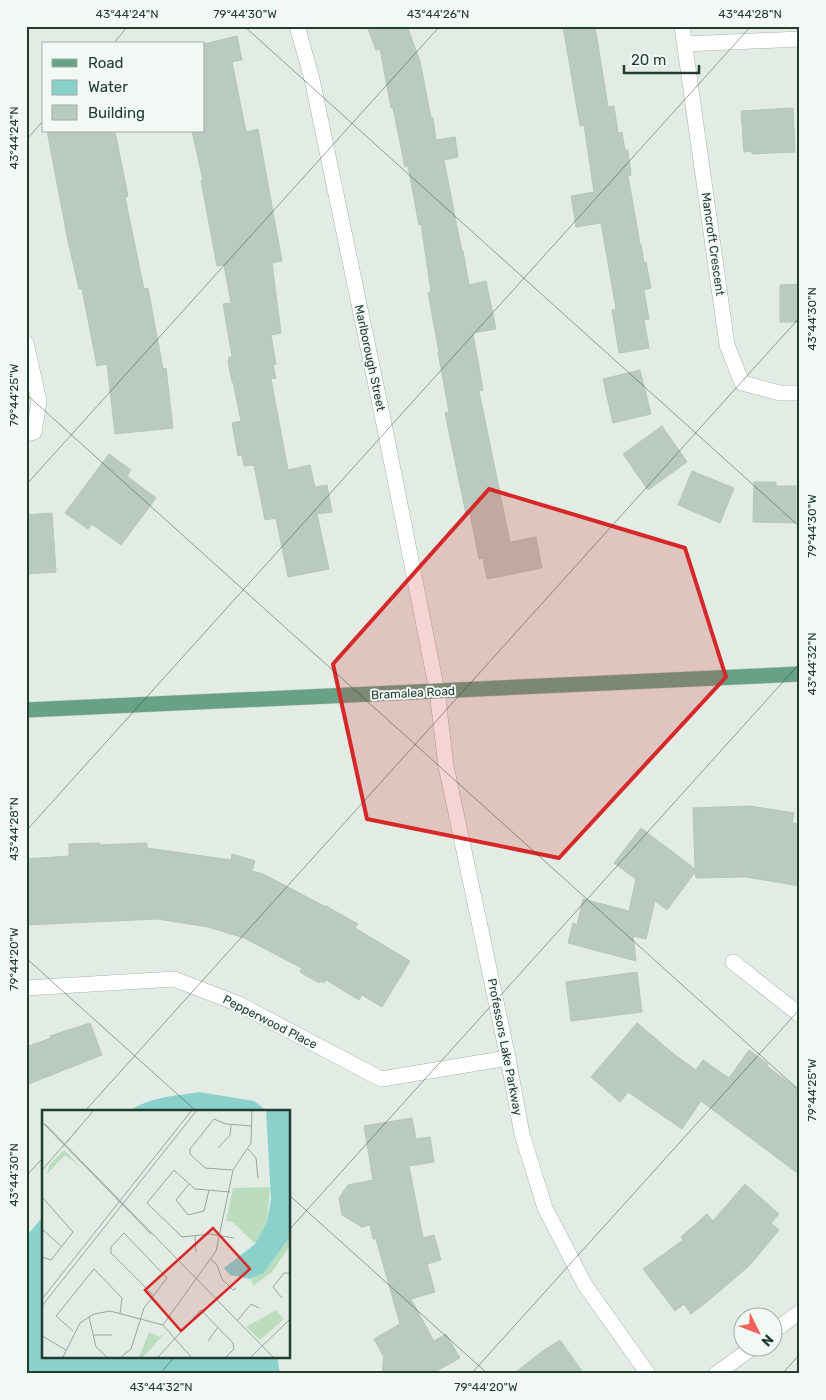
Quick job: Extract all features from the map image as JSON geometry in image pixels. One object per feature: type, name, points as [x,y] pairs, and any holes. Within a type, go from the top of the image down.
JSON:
[{"type":"main road","name":"Bramalea Road","points":[[26,710],[800,674]]},
{"type":"street","name":"Marlborough Street","points":[[297,26],[312,79],[382,414],[437,691]]},
{"type":"street","name":"Mancroft Crescent","points":[[682,26],[727,345],[742,383],[780,394],[800,393]]},
{"type":"street","points":[[685,44],[800,39]]},
{"type":"street","points":[[26,343],[39,401],[34,432],[26,434]]},
{"type":"street","name":"Professors Lake Parkway","points":[[437,691],[446,766],[508,1058],[522,1134],[545,1208],[585,1285],[648,1374]]},
{"type":"street","points":[[733,962],[800,1015]]},
{"type":"street","name":"Pepperwood Place","points":[[26,988],[174,979],[239,1004],[381,1079],[508,1058]]},
{"type":"street","points":[[784,1324],[800,1312]]},
{"type":"street","points":[[716,1374],[738,1358]]},
{"type":"highlighted area","points":[[489,489],[685,548],[726,677],[559,858],[367,819],[333,664]]},
{"type":"water","points":[[199,1092],[254,1101],[266,1110],[131,1110],[145,1103]]},
{"type":"water","points":[[42,1217],[42,1358],[277,1358],[280,1374],[26,1374],[26,1234]]},
{"type":"building","points":[[367,26],[407,26],[420,61],[436,140],[455,137],[458,157],[444,160],[469,285],[486,281],[496,329],[473,333],[483,390],[479,391],[510,542],[536,537],[542,568],[487,579],[483,558],[479,559],[470,513],[466,514],[445,413],[449,412],[428,293],[431,292],[421,224],[419,225],[408,166],[405,167],[393,108],[391,108],[380,49],[376,50]]},
{"type":"building","points":[[563,26],[595,26],[608,107],[614,106],[618,133],[622,132],[625,150],[628,150],[631,175],[628,176],[640,244],[651,288],[644,290],[649,319],[644,320],[649,348],[619,353],[612,310],[616,309],[601,223],[576,227],[571,196],[594,192],[584,125],[580,126]]},
{"type":"building","points":[[237,36],[242,60],[232,62],[246,132],[258,129],[282,261],[272,263],[281,333],[271,335],[276,364],[273,365],[276,378],[271,379],[288,470],[310,465],[315,487],[327,485],[332,512],[317,514],[329,569],[288,577],[276,518],[265,520],[254,465],[244,466],[242,455],[238,456],[232,423],[241,421],[228,362],[229,357],[232,357],[223,304],[231,303],[224,265],[217,266],[201,181],[203,180],[192,132],[205,132],[205,44]]},
{"type":"building","points":[[793,108],[795,152],[752,154],[752,151],[744,152],[741,111]]},
{"type":"building","points":[[47,132],[115,132],[128,196],[125,197],[144,289],[148,288],[163,369],[166,368],[173,428],[115,434],[107,364],[97,366],[82,289],[79,289]]},
{"type":"building","points":[[800,284],[800,322],[780,322],[780,285]]},
{"type":"building","points":[[640,370],[651,414],[613,423],[603,379]]},
{"type":"building","points":[[662,426],[687,462],[648,490],[623,454]]},
{"type":"building","points":[[109,454],[131,470],[127,476],[156,498],[121,545],[92,524],[88,529],[65,513]]},
{"type":"building","points":[[692,471],[734,488],[720,523],[678,505]]},
{"type":"building","points":[[754,482],[776,482],[776,486],[796,486],[796,523],[753,522]]},
{"type":"building","points":[[52,513],[56,572],[26,574],[26,515]]},
{"type":"building","points":[[750,806],[794,813],[792,823],[800,824],[800,886],[746,877],[696,878],[695,872],[667,910],[655,901],[646,939],[633,936],[636,961],[568,943],[573,923],[577,925],[583,899],[629,911],[636,879],[614,863],[641,828],[695,869],[693,808]]},
{"type":"building","points":[[100,843],[100,845],[147,843],[147,848],[231,860],[232,854],[255,861],[252,871],[263,874],[358,924],[355,928],[410,961],[382,1007],[362,995],[359,1000],[326,980],[324,983],[321,981],[319,983],[300,972],[302,968],[244,938],[208,927],[157,919],[26,925],[26,859],[69,856],[69,844]]},
{"type":"building","points":[[637,972],[642,1012],[571,1021],[566,982]]},
{"type":"building","points":[[90,1023],[102,1055],[26,1085],[26,1047],[51,1038],[50,1036]]},
{"type":"building","points":[[637,1023],[696,1070],[703,1060],[729,1078],[749,1050],[800,1091],[800,1175],[701,1101],[682,1129],[628,1092],[620,1102],[591,1077]]},
{"type":"building","points":[[412,1118],[416,1139],[430,1137],[434,1162],[409,1166],[423,1238],[434,1235],[441,1260],[427,1264],[435,1292],[411,1299],[434,1341],[446,1334],[460,1358],[431,1374],[382,1374],[384,1357],[374,1339],[400,1324],[376,1239],[373,1239],[370,1225],[362,1227],[342,1215],[339,1198],[348,1185],[373,1180],[364,1126]]},
{"type":"building","points":[[745,1184],[779,1214],[771,1223],[779,1230],[750,1265],[708,1301],[691,1314],[684,1304],[675,1311],[643,1269],[683,1240],[681,1237],[707,1214],[713,1221]]},
{"type":"building","points":[[560,1340],[584,1374],[513,1374],[543,1351]]}]
